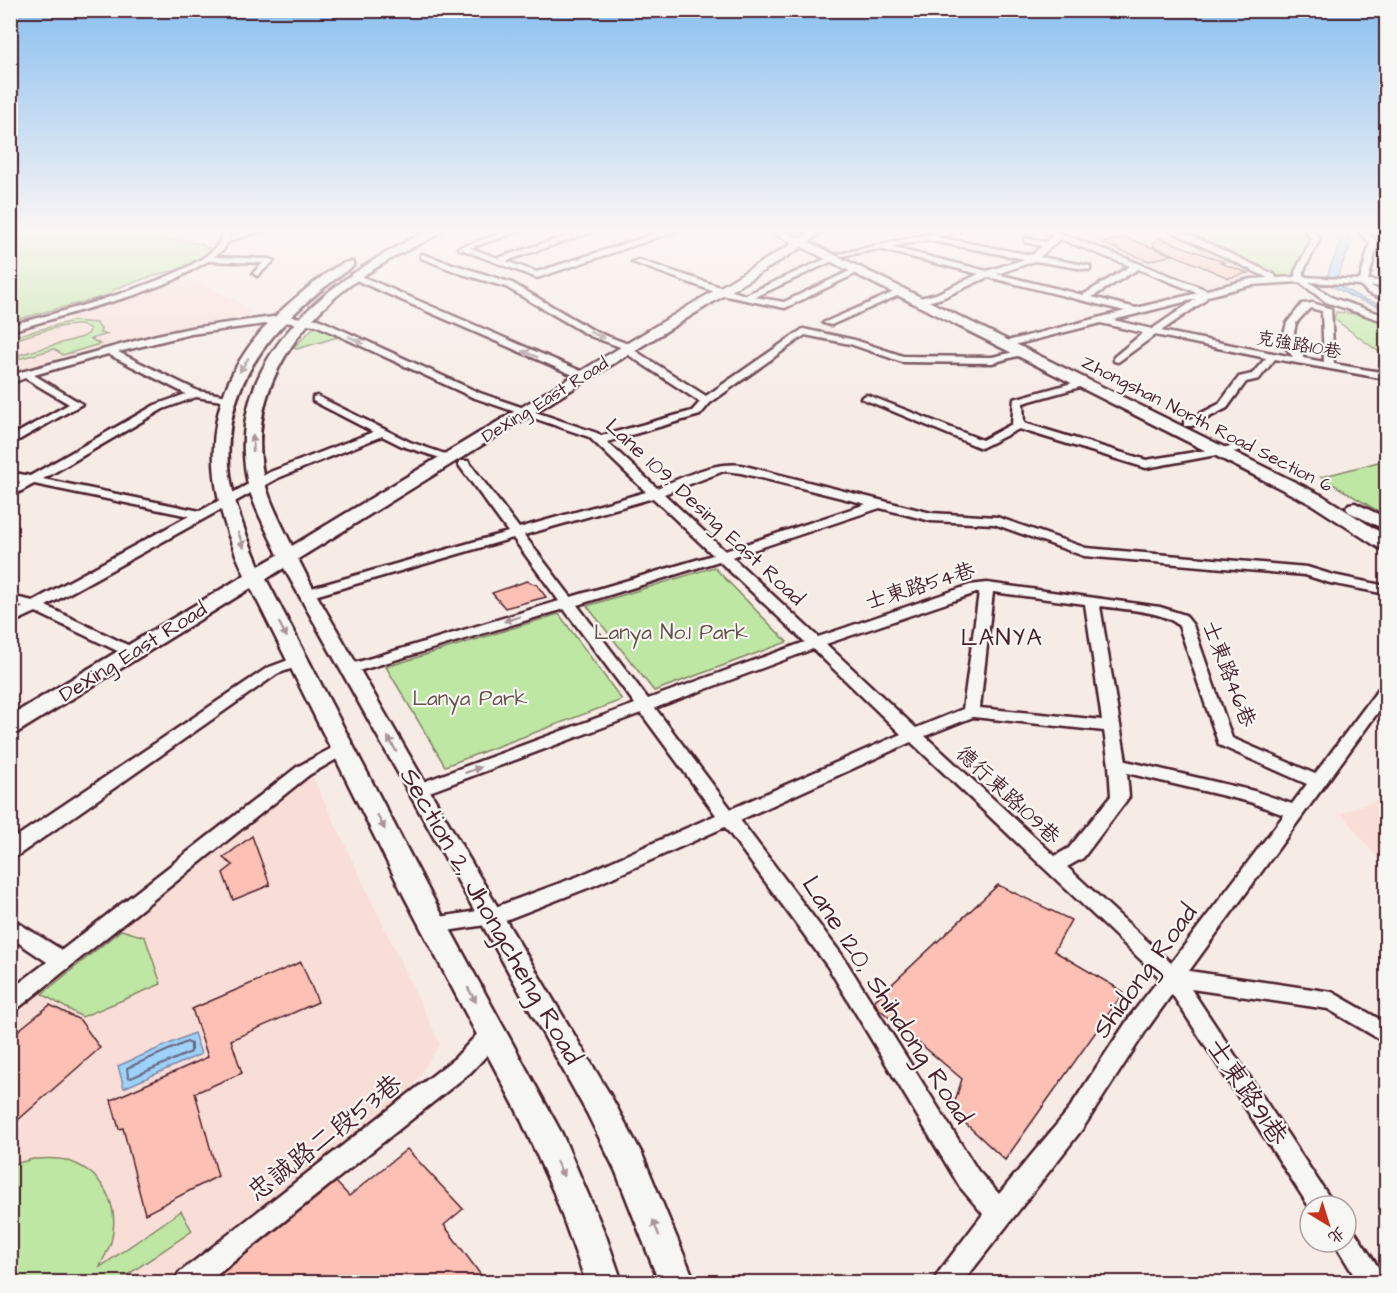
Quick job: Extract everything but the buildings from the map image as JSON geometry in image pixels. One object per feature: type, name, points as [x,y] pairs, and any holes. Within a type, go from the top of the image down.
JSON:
[{"type":"street","points":[[10,328],[138,291]]},
{"type":"street","name":"Section 2, Jhongcheng Road","points":[[312,291],[280,319],[257,344],[238,374],[228,399],[222,424],[220,448],[226,501],[256,578],[434,925],[493,1033],[569,1189],[604,1282]]},
{"type":"street","name":"Section 2, Jhongcheng Road","points":[[336,291],[302,320],[267,370],[259,391],[252,443],[257,484],[306,594],[619,1144],[677,1282]]},
{"type":"street","points":[[387,291],[584,376]]},
{"type":"street","points":[[522,291],[592,334],[629,349],[706,401]]},
{"type":"street","points":[[747,297],[760,291]]},
{"type":"street","points":[[722,292],[785,305],[814,291]]},
{"type":"street","points":[[907,291],[1016,346]]},
{"type":"street","points":[[828,323],[902,292],[924,300],[945,291]]},
{"type":"street","points":[[1062,291],[1136,311]]},
{"type":"street","points":[[1086,297],[1095,291]]},
{"type":"street","points":[[1165,304],[1176,291]]},
{"type":"street","points":[[1201,291],[1217,291]]},
{"type":"street","points":[[1118,359],[1151,332],[1200,300],[1208,291]]},
{"type":"street","points":[[601,440],[696,413],[706,401],[803,332],[852,342],[902,359],[992,360],[1016,346],[1101,320],[1212,291]]},
{"type":"street","points":[[1317,291],[1344,306],[1386,319]]},
{"type":"street","points":[[1372,291],[1386,297]]},
{"type":"street","name":"DeXing East Road","points":[[288,558],[458,461],[524,413],[722,292]]},
{"type":"street","points":[[1298,361],[1298,355],[1287,342],[1288,325],[1309,306],[1326,309],[1329,366]]},
{"type":"street","name":"Lane 109, Desing East Road","points":[[10,381],[26,374],[109,351],[191,331],[280,319],[318,321],[476,395],[524,413],[580,429],[601,440],[816,643]]},
{"type":"street","name":"克強路10巷","points":[[1101,320],[1272,357],[1386,376]]},
{"type":"street","name":"Zhongshan North Road Section 6","points":[[1016,346],[1083,383],[1317,500],[1386,544]]},
{"type":"street","name":"Zhongshan North Road Section 6","points":[[1016,346],[1238,448],[1386,525]]},
{"type":"street","points":[[109,351],[195,394],[228,399]]},
{"type":"street","points":[[1188,424],[1201,419],[1216,407],[1223,406],[1243,379],[1255,377],[1272,357]]},
{"type":"street","points":[[10,442],[76,406],[77,403],[26,374]]},
{"type":"street","points":[[1018,425],[1018,401],[1083,383]]},
{"type":"street","points":[[10,493],[159,407],[195,394]]},
{"type":"street","points":[[866,398],[982,445],[1018,425],[1146,464],[1238,448]]},
{"type":"street","points":[[317,399],[406,444],[458,461],[646,707]]},
{"type":"street","points":[[10,620],[257,484],[383,432]]},
{"type":"street","points":[[306,594],[656,493],[724,467],[931,517],[997,521],[1084,552],[1307,571],[1330,579],[1386,590]]},
{"type":"street","points":[[10,476],[202,515]]},
{"type":"street","points":[[350,669],[722,556],[879,504]]},
{"type":"street","points":[[256,578],[288,558]]},
{"type":"street","name":"DeXing East Road","points":[[10,727],[256,578]]},
{"type":"street","points":[[970,712],[987,587]]},
{"type":"street","name":"士東路54巷","points":[[418,790],[816,643],[975,588],[987,587],[1092,601]]},
{"type":"street","points":[[10,600],[35,606],[133,653]]},
{"type":"street","points":[[1052,867],[1076,853],[1120,797],[1118,765],[1092,601]]},
{"type":"street","name":"士東路46巷","points":[[1092,601],[1160,611],[1180,618],[1186,625],[1225,741],[1318,782]]},
{"type":"street","name":"德行東路109巷","points":[[816,643],[1052,867],[1172,977]]},
{"type":"street","points":[[10,851],[272,671],[299,662]]},
{"type":"street","name":"Shidong Road","points":[[947,1282],[999,1213],[1075,1120],[1108,1068],[1172,977],[1385,696]]},
{"type":"street","name":"Lane 120, Shihdong Road","points":[[646,707],[835,961],[969,1179],[999,1213]]},
{"type":"street","points":[[434,925],[491,917],[586,881],[913,735],[970,712],[1111,726]]},
{"type":"street","points":[[10,1003],[303,771],[343,748]]},
{"type":"street","points":[[1118,765],[1254,797],[1297,813]]},
{"type":"street","points":[[10,926],[62,961]]},
{"type":"street","points":[[1172,977],[1332,1001],[1386,1034]]},
{"type":"street","name":"士東路91巷","points":[[1172,977],[1315,1194]]},
{"type":"street","name":"忠誠路二段53巷","points":[[188,1282],[464,1065],[493,1033]]},
{"type":"street","points":[[1355,1254],[1373,1282]]},
{"type":"shaded area","points":[[149,291],[218,291],[237,301],[251,315],[94,349],[11,376],[11,334],[55,323]]},
{"type":"shaded area","points":[[312,776],[440,1044],[412,1088],[168,1282],[11,1282],[11,1013],[117,924]]},
{"type":"shaded area","points":[[1386,797],[1386,869],[1341,813]]},
{"type":"green space","points":[[11,291],[112,291],[109,295],[11,321]]},
{"type":"green space","points":[[1336,312],[1373,316],[1386,321],[1386,357],[1334,319]]},
{"type":"green space","points":[[73,321],[96,323],[101,329],[100,333],[108,334],[91,339],[100,344],[63,355],[54,349],[11,361],[11,357],[83,337],[89,333],[90,329],[84,326],[64,326],[11,341],[11,337]]},
{"type":"green space","points":[[315,326],[338,337],[297,349],[293,348]]},
{"type":"green space","points":[[1386,460],[1386,516],[1321,477]]},
{"type":"green space","name":"Lanya No.1 Park","points":[[714,567],[787,642],[654,691],[587,606]]},
{"type":"green space","name":"Lanya Park","points":[[559,614],[622,700],[445,766],[386,667]]},
{"type":"green space","points":[[121,930],[145,937],[161,984],[82,1017],[42,994]]},
{"type":"green space","points":[[33,1159],[61,1159],[78,1165],[89,1172],[106,1191],[111,1202],[113,1228],[111,1242],[100,1267],[181,1211],[192,1231],[117,1282],[11,1282],[11,1165]]},
{"type":"water","points":[[1342,291],[1349,291],[1363,299],[1386,306],[1386,309]]},
{"type":"water","points":[[194,1033],[201,1054],[124,1088],[118,1066]]},
{"type":"district","name":"LANYA","points":[[1002,638]]}]
